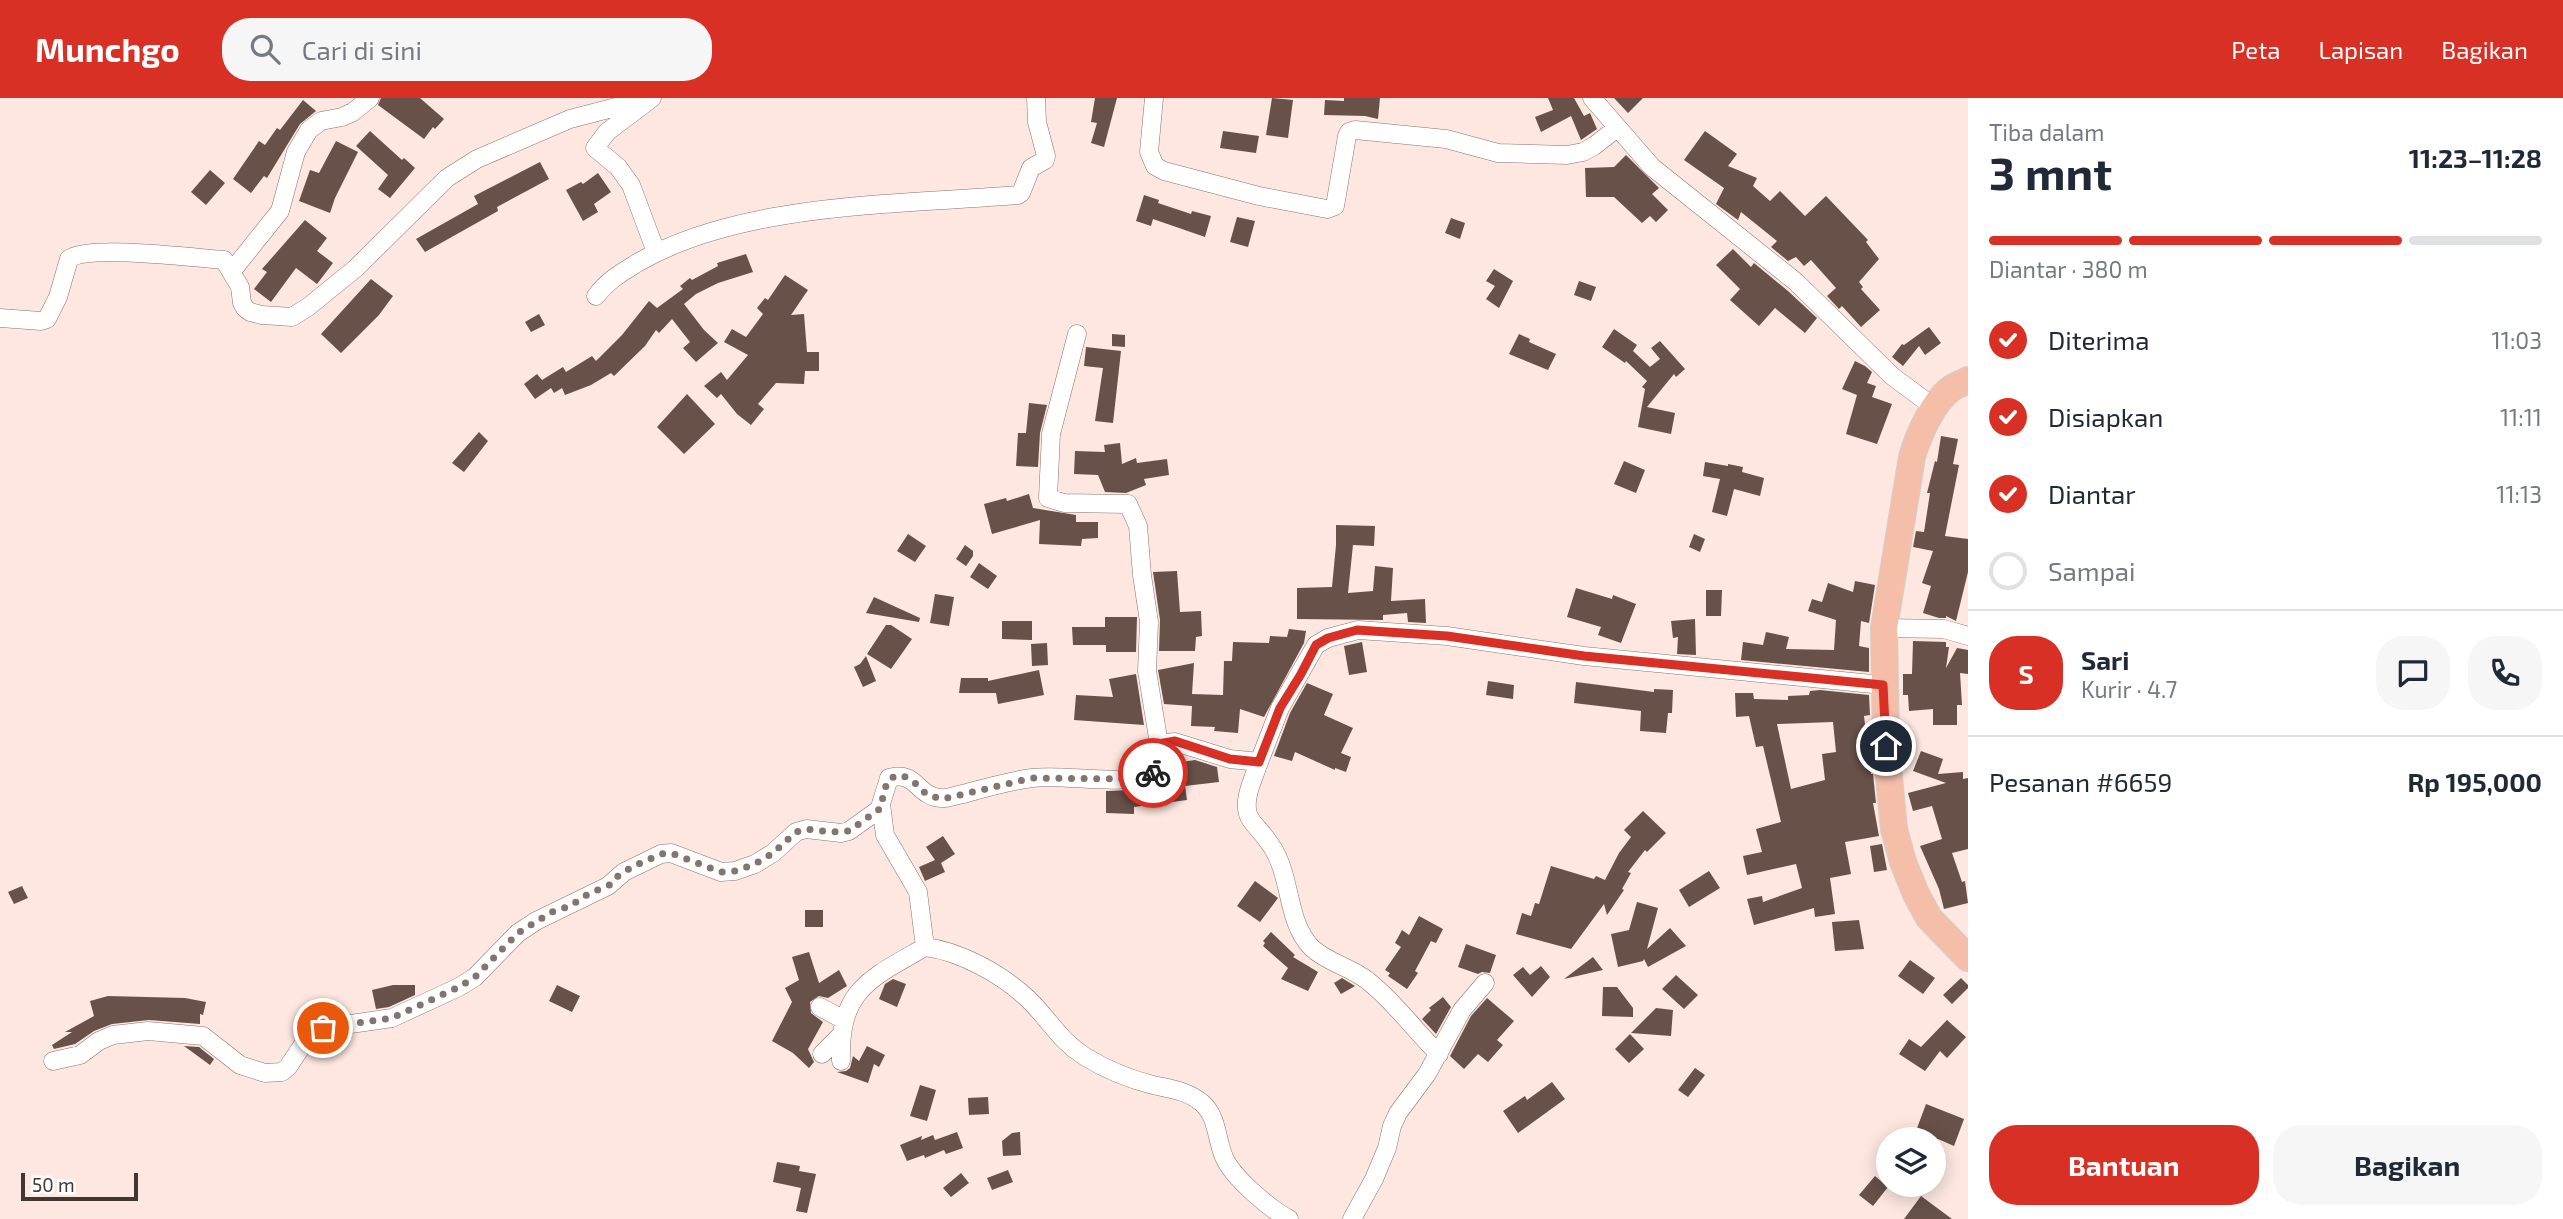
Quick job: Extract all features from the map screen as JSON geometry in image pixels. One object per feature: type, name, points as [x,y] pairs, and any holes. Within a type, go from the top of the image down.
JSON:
[{"type":"highway","points":[[1968,380],[1951,388],[1935,408],[1919,435],[1912,457],[1884,628],[1883,685],[1894,830],[1903,862],[1929,918],[1968,958]]},
{"type":"street","points":[[232,271],[280,211],[296,152],[309,130],[321,121],[353,112],[370,98]]},
{"type":"street","points":[[0,318],[41,321],[47,319],[58,297],[69,259],[82,253],[152,254],[224,260],[240,287],[242,303],[250,312],[282,318],[292,317],[356,268],[447,178],[489,154],[570,119],[620,106],[632,98]]},
{"type":"street","points":[[652,98],[607,132],[595,148],[618,167],[631,185],[656,252]]},
{"type":"street","points":[[596,296],[608,281],[656,252],[698,236],[786,216],[859,206],[1018,195],[1031,168],[1045,160],[1046,156],[1037,122],[1036,98]]},
{"type":"street","points":[[1154,98],[1149,152],[1155,166],[1164,171],[1259,196],[1328,209],[1335,206],[1347,136],[1355,130],[1422,134],[1498,153],[1567,155],[1583,152],[1617,128]]},
{"type":"street","points":[[1592,98],[1652,167],[1796,282],[1892,376],[1935,408]]},
{"type":"street","points":[[1077,334],[1051,434],[1048,498],[1064,503],[1128,504],[1133,514],[1138,526],[1149,622],[1147,671],[1159,744]]},
{"type":"street","points":[[1884,628],[1944,629],[1968,636]]},
{"type":"street","points":[[1439,1054],[1416,1032],[1390,998],[1364,978],[1330,961],[1312,948],[1302,935],[1280,863],[1268,840],[1248,816],[1246,800],[1280,708],[1316,645],[1328,638],[1357,630],[1447,636],[1584,656],[1883,685]]},
{"type":"street","points":[[919,950],[918,892],[885,835],[881,808],[884,790],[890,778],[901,775],[912,780],[927,795],[943,799],[1032,778],[1125,779],[1150,775],[1156,771],[1155,748],[1159,744],[1175,741],[1230,759],[1259,762]]},
{"type":"street","points":[[53,1061],[80,1055],[99,1041],[113,1035],[148,1031],[203,1036],[240,1065],[265,1073],[282,1072],[307,1037],[323,1028],[392,1018],[439,997],[475,977],[518,933],[536,921],[608,886],[624,872],[661,854],[671,853],[721,872],[735,871],[755,864],[773,853],[796,832],[806,829],[849,831],[881,808]]},
{"type":"street","points":[[841,1061],[842,1028],[850,1005],[870,979],[919,950],[937,948],[989,972],[1020,993],[1030,1001],[1061,1040],[1084,1056],[1123,1075],[1179,1090],[1203,1104],[1210,1112],[1224,1159],[1231,1169],[1270,1208],[1289,1219]]},
{"type":"street","points":[[1352,1219],[1383,1158],[1398,1113],[1439,1054],[1462,1010],[1485,983]]},
{"type":"street","points":[[820,1007],[842,1028]]},
{"type":"street","points":[[822,1054],[842,1028]]},
{"type":"building","points":[[381,98],[420,98],[444,119],[435,129],[433,127],[424,139],[378,105]]},
{"type":"building","points":[[1095,98],[1117,98],[1104,147],[1091,143],[1097,123],[1091,122]]},
{"type":"building","points":[[1272,98],[1293,100],[1288,138],[1266,135]]},
{"type":"building","points":[[1344,98],[1380,98],[1378,119],[1324,115],[1325,100],[1344,101]]},
{"type":"building","points":[[1548,98],[1574,98],[1584,116],[1590,113],[1597,129],[1581,140],[1571,116],[1541,132],[1535,117],[1553,110]]},
{"type":"building","points":[[1614,98],[1643,98],[1628,113]]},
{"type":"building","points":[[303,100],[316,111],[300,124],[267,178],[264,176],[251,193],[233,179],[259,141],[265,145]]},
{"type":"building","points":[[370,131],[415,168],[390,198],[378,189],[388,175],[356,146]]},
{"type":"building","points":[[1223,131],[1259,136],[1256,153],[1220,148]]},
{"type":"building","points":[[1705,131],[1737,154],[1728,166],[1757,178],[1753,186],[1770,201],[1780,191],[1805,216],[1826,196],[1868,240],[1866,242],[1879,259],[1859,282],[1863,287],[1861,289],[1880,310],[1861,327],[1842,306],[1839,309],[1827,296],[1836,288],[1811,260],[1804,266],[1796,257],[1788,261],[1771,247],[1777,241],[1741,212],[1738,220],[1716,204],[1724,188],[1684,160]]},
{"type":"building","points":[[336,141],[358,152],[330,213],[299,201],[310,170],[319,173]]},
{"type":"building","points":[[1626,155],[1659,188],[1652,194],[1668,210],[1656,222],[1650,216],[1642,223],[1614,197],[1586,197],[1585,168],[1614,167]]},
{"type":"building","points":[[540,162],[549,179],[497,207],[498,211],[425,252],[416,239],[478,204],[474,196]]},
{"type":"building","points":[[210,170],[225,183],[206,205],[191,192]]},
{"type":"building","points":[[598,173],[611,192],[594,204],[598,212],[583,221],[566,190],[581,182],[583,184]]},
{"type":"building","points":[[1144,195],[1159,200],[1158,203],[1191,214],[1192,211],[1211,216],[1205,237],[1153,219],[1151,226],[1136,221]]},
{"type":"building","points":[[1237,217],[1255,221],[1248,247],[1230,242]]},
{"type":"building","points":[[1451,218],[1465,223],[1460,239],[1445,233]]},
{"type":"building","points":[[305,220],[327,238],[317,251],[333,263],[317,284],[296,268],[271,302],[254,289],[267,272],[262,269]]},
{"type":"building","points":[[1733,249],[1751,267],[1754,263],[1817,318],[1805,333],[1775,308],[1759,326],[1730,300],[1740,289],[1716,265]]},
{"type":"building","points":[[746,254],[753,272],[718,283],[696,294],[684,304],[718,343],[696,362],[683,348],[690,342],[672,319],[659,333],[656,330],[645,346],[614,376],[611,373],[591,385],[565,395],[562,388],[554,393],[551,388],[535,399],[524,384],[537,374],[542,380],[563,367],[566,372],[592,356],[596,361],[622,335],[649,301],[657,308],[683,289],[680,286],[690,278],[692,280],[718,266],[717,263]]},
{"type":"building","points":[[1494,269],[1513,281],[1499,308],[1486,299],[1495,286],[1486,281]]},
{"type":"building","points":[[785,275],[808,290],[791,315],[804,314],[807,352],[819,352],[819,371],[805,371],[804,384],[776,383],[758,404],[764,409],[751,425],[737,414],[721,394],[717,398],[704,386],[721,372],[727,380],[748,355],[724,342],[732,329],[746,337],[763,314],[757,308],[765,298],[768,300]]},
{"type":"building","points":[[371,279],[393,296],[379,315],[341,353],[321,334]]},
{"type":"building","points":[[1579,281],[1596,287],[1591,301],[1574,295]]},
{"type":"building","points":[[539,314],[545,325],[531,332],[525,322]]},
{"type":"building","points":[[1929,327],[1941,343],[1925,355],[1919,346],[1903,366],[1892,357],[1902,344]]},
{"type":"building","points":[[1614,329],[1637,345],[1633,351],[1650,367],[1660,359],[1651,348],[1660,341],[1685,369],[1676,377],[1674,374],[1647,407],[1675,413],[1671,434],[1638,427],[1645,389],[1642,387],[1647,381],[1626,361],[1625,363],[1602,347]]},
{"type":"building","points":[[1112,334],[1125,335],[1125,347],[1112,346]]},
{"type":"building","points":[[1519,334],[1530,339],[1529,342],[1556,354],[1548,370],[1509,354]]},
{"type":"building","points":[[1086,347],[1121,351],[1113,423],[1095,421],[1103,368],[1084,366]]},
{"type":"building","points":[[1855,361],[1872,372],[1867,383],[1876,386],[1872,397],[1892,404],[1877,444],[1846,434],[1857,395],[1842,389]]},
{"type":"building","points":[[687,394],[715,424],[684,454],[657,427]]},
{"type":"building","points":[[1029,403],[1047,405],[1040,433],[1038,467],[1016,466],[1018,433],[1026,433]]},
{"type":"building","points":[[479,432],[488,441],[464,472],[452,463]]},
{"type":"building","points":[[1941,436],[1958,439],[1953,464],[1959,465],[1945,536],[1968,539],[1968,572],[1956,621],[1946,616],[1939,618],[1923,613],[1931,586],[1922,583],[1933,551],[1913,547],[1916,531],[1924,532],[1930,493],[1927,493],[1935,461],[1937,462]]},
{"type":"building","points":[[1120,443],[1122,464],[1136,458],[1137,463],[1167,459],[1169,475],[1144,479],[1146,485],[1126,493],[1105,492],[1098,475],[1074,474],[1075,451],[1105,452],[1104,445]]},
{"type":"building","points":[[1624,461],[1645,470],[1636,493],[1614,484]]},
{"type":"building","points":[[1705,462],[1743,467],[1742,472],[1764,478],[1760,496],[1734,489],[1727,516],[1712,512],[1720,479],[1703,476]]},
{"type":"building","points":[[1029,494],[1033,508],[1076,515],[1076,522],[1098,522],[1098,538],[1082,539],[1081,546],[1039,544],[1040,520],[992,534],[984,504]]},
{"type":"building","points":[[1336,525],[1375,526],[1374,546],[1353,545],[1348,593],[1373,591],[1375,566],[1393,568],[1391,601],[1425,599],[1426,623],[1408,622],[1407,613],[1383,615],[1383,620],[1297,619],[1297,588],[1332,587]]},
{"type":"building","points":[[908,534],[926,546],[915,562],[897,551]]},
{"type":"building","points":[[1694,534],[1705,539],[1700,552],[1689,547]]},
{"type":"building","points":[[965,545],[973,551],[973,556],[966,566],[956,559]]},
{"type":"building","points":[[979,563],[997,576],[988,589],[970,577]]},
{"type":"building","points":[[1177,571],[1180,612],[1201,611],[1202,636],[1196,637],[1195,651],[1159,651],[1160,620],[1153,572]]},
{"type":"building","points":[[1855,581],[1875,585],[1869,623],[1861,621],[1859,646],[1869,648],[1869,672],[1741,660],[1743,642],[1763,645],[1766,632],[1789,637],[1786,649],[1834,650],[1836,620],[1808,611],[1812,599],[1822,602],[1828,583],[1853,592]]},
{"type":"building","points":[[1576,588],[1612,599],[1613,595],[1636,604],[1621,643],[1598,635],[1601,627],[1567,617]]},
{"type":"building","points":[[1706,590],[1722,590],[1721,616],[1706,616]]},
{"type":"building","points":[[935,594],[954,597],[949,626],[930,623]]},
{"type":"building","points":[[874,597],[920,618],[919,622],[866,613]]},
{"type":"building","points":[[1105,617],[1137,617],[1136,652],[1106,652],[1106,645],[1073,645],[1072,627],[1105,627]]},
{"type":"building","points":[[1695,619],[1696,655],[1677,654],[1678,637],[1673,638],[1671,621]]},
{"type":"building","points":[[1002,621],[1032,621],[1032,640],[1002,639]]},
{"type":"building","points":[[886,625],[891,625],[912,639],[891,669],[867,654]]},
{"type":"building","points":[[1289,629],[1306,631],[1304,643],[1264,717],[1240,709],[1238,733],[1214,731],[1215,727],[1191,726],[1192,706],[1164,704],[1158,670],[1194,663],[1192,694],[1223,695],[1224,661],[1232,661],[1233,642],[1269,643],[1270,636],[1287,637]]},
{"type":"building","points":[[1913,641],[1946,642],[1946,647],[1949,647],[1946,668],[1957,648],[1968,650],[1968,674],[1960,673],[1962,705],[1957,705],[1957,725],[1933,725],[1933,709],[1909,711],[1908,695],[1903,695],[1903,674],[1912,674]]},
{"type":"building","points":[[1362,642],[1367,672],[1349,675],[1344,646]]},
{"type":"building","points":[[1047,643],[1048,665],[1032,666],[1031,644]]},
{"type":"building","points":[[866,656],[876,681],[863,687],[854,667]]},
{"type":"building","points":[[1039,670],[1044,695],[998,704],[996,693],[959,693],[961,678],[988,678],[988,681]]},
{"type":"building","points":[[1136,674],[1144,725],[1074,720],[1076,695],[1113,697],[1109,679]]},
{"type":"building","points":[[1488,681],[1514,685],[1513,699],[1486,695]]},
{"type":"building","points":[[1576,682],[1654,692],[1654,689],[1673,690],[1672,713],[1668,713],[1666,733],[1640,731],[1641,711],[1574,703]]},
{"type":"building","points":[[1307,683],[1333,694],[1324,715],[1353,728],[1341,753],[1351,757],[1346,772],[1335,770],[1295,752],[1292,761],[1274,756],[1290,713]]},
{"type":"building","points":[[1810,691],[1869,695],[1870,715],[1864,716],[1879,836],[1845,842],[1851,874],[1830,878],[1835,914],[1815,917],[1814,908],[1754,925],[1747,899],[1762,896],[1763,902],[1802,888],[1796,864],[1747,875],[1743,856],[1762,852],[1756,829],[1781,822],[1763,746],[1756,747],[1749,716],[1736,717],[1735,693],[1753,693],[1754,699],[1788,700],[1788,696],[1809,695]],"holes":[[[1833,722],[1836,752],[1822,754],[1825,780],[1791,789],[1777,724]]]},
{"type":"building","points":[[1921,751],[1943,759],[1938,774],[1963,772],[1963,779],[1968,778],[1968,849],[1952,853],[1962,882],[1965,881],[1968,903],[1944,909],[1939,889],[1920,846],[1942,839],[1932,806],[1913,811],[1908,793],[1946,783],[1913,771]]},
{"type":"building","points":[[1167,754],[1179,755],[1181,762],[1195,760],[1217,767],[1219,782],[1185,786],[1187,800],[1134,807],[1134,814],[1106,813],[1106,791],[1131,790],[1161,781],[1167,773]]},
{"type":"building","points":[[1643,811],[1666,833],[1647,852],[1645,850],[1628,872],[1631,873],[1622,889],[1624,890],[1607,915],[1604,904],[1571,949],[1516,934],[1522,913],[1531,916],[1535,903],[1539,904],[1551,866],[1605,880],[1631,837],[1624,830]]},
{"type":"building","points":[[943,836],[955,854],[941,863],[945,872],[925,881],[919,867],[935,860],[926,847]]},
{"type":"building","points":[[1882,844],[1887,870],[1874,872],[1870,846]]},
{"type":"building","points":[[1709,871],[1720,888],[1689,907],[1679,890]]},
{"type":"building","points":[[1255,881],[1278,898],[1260,922],[1237,906]]},
{"type":"building","points":[[22,886],[28,898],[14,904],[8,892]]},
{"type":"building","points":[[1637,902],[1658,908],[1647,949],[1670,928],[1686,946],[1648,967],[1644,959],[1618,967],[1611,934],[1629,930]]},
{"type":"building","points":[[805,910],[823,910],[823,927],[805,927]]},
{"type":"building","points":[[1419,916],[1443,929],[1436,943],[1431,941],[1415,971],[1418,973],[1407,989],[1388,976],[1390,973],[1385,970],[1401,947],[1395,943],[1402,930],[1409,935]]},
{"type":"building","points":[[1859,920],[1864,949],[1835,951],[1832,922]]},
{"type":"building","points":[[1271,932],[1295,955],[1293,957],[1318,972],[1308,991],[1281,979],[1288,968],[1263,946],[1263,941]]},
{"type":"building","points":[[1466,944],[1496,955],[1490,973],[1478,974],[1458,967]]},
{"type":"building","points":[[809,952],[819,983],[839,970],[847,986],[828,998],[819,996],[810,1002],[811,1013],[823,1022],[808,1049],[814,1062],[809,1068],[793,1053],[772,1041],[792,1002],[785,988],[799,980],[792,957]]},
{"type":"building","points":[[1593,957],[1603,970],[1564,979]]},
{"type":"building","points":[[1910,960],[1935,978],[1923,994],[1898,976]]},
{"type":"building","points":[[1541,966],[1550,977],[1532,997],[1513,975],[1523,967],[1530,975]]},
{"type":"building","points":[[1676,975],[1698,995],[1684,1009],[1662,989]]},
{"type":"building","points":[[1342,978],[1355,986],[1341,994],[1334,983]]},
{"type":"building","points":[[1961,978],[1968,988],[1952,1004],[1943,995]]},
{"type":"building","points":[[893,979],[906,984],[897,1007],[879,999],[885,984]]},
{"type":"building","points":[[393,985],[415,985],[415,995],[389,1007],[376,1009],[372,990]]},
{"type":"building","points":[[557,985],[580,996],[572,1012],[549,1001]]},
{"type":"building","points":[[1603,987],[1617,987],[1633,1008],[1633,1017],[1602,1016]]},
{"type":"building","points":[[108,996],[185,998],[206,1002],[203,1015],[200,1014],[200,1024],[149,1020],[112,1024],[94,1031],[75,1044],[54,1049],[52,1045],[72,1032],[65,1032],[94,1016],[90,1001]]},
{"type":"building","points":[[1443,997],[1451,1007],[1436,1034],[1422,1019],[1431,1010],[1429,1008]]},
{"type":"building","points":[[1487,998],[1514,1021],[1497,1040],[1503,1045],[1488,1062],[1478,1054],[1464,1069],[1450,1056],[1471,1016]]},
{"type":"building","points":[[1656,1008],[1673,1010],[1671,1036],[1631,1033]]},
{"type":"building","points":[[1947,1020],[1966,1037],[1947,1058],[1940,1051],[1925,1071],[1899,1054],[1909,1039],[1921,1047]]},
{"type":"building","points":[[1630,1034],[1644,1049],[1629,1063],[1615,1049]]},
{"type":"building","points":[[184,1046],[199,1047],[214,1059],[210,1065]]},
{"type":"building","points":[[867,1046],[885,1055],[879,1067],[874,1064],[868,1083],[837,1072],[850,1068],[853,1056],[859,1061]]},
{"type":"building","points":[[1695,1068],[1705,1075],[1688,1097],[1678,1090]]},
{"type":"building","points":[[1552,1082],[1565,1099],[1518,1133],[1503,1111],[1525,1096],[1527,1100]]},
{"type":"building","points":[[920,1085],[936,1090],[927,1121],[910,1116]]},
{"type":"building","points":[[988,1097],[989,1114],[969,1115],[968,1098]]},
{"type":"building","points":[[1926,1104],[1964,1119],[1954,1146],[1946,1142],[1946,1127],[1917,1127]]},
{"type":"building","points":[[957,1132],[963,1148],[946,1154],[944,1150],[925,1158],[924,1155],[907,1161],[900,1145],[922,1136],[921,1140],[933,1135],[935,1140]]},
{"type":"building","points":[[1020,1132],[1021,1155],[1003,1156],[1002,1141],[1012,1133]]},
{"type":"building","points":[[777,1162],[800,1166],[799,1171],[816,1174],[807,1213],[796,1211],[801,1188],[773,1182]]},
{"type":"building","points":[[1008,1170],[1013,1182],[992,1190],[987,1178]]},
{"type":"building","points":[[961,1173],[969,1183],[951,1197],[943,1188]]},
{"type":"building","points":[[1876,1177],[1876,1197],[1880,1197],[1873,1206],[1859,1195]]},
{"type":"building","points":[[1922,1197],[1952,1219],[1904,1219]]},
{"type":"way so far","points":[[323,1028],[392,1018],[430,1002],[475,977],[496,958],[511,939],[536,921],[612,884],[618,876],[632,867],[661,854],[671,853],[721,872],[735,871],[755,864],[773,853],[796,832],[806,829],[841,833],[849,831],[881,808],[884,790],[890,778],[901,775],[912,780],[927,795],[943,799],[1032,778],[1125,779],[1153,773]]},
{"type":"route","points":[[1153,773],[1157,765],[1155,748],[1159,744],[1175,741],[1230,759],[1259,762],[1280,708],[1316,645],[1328,638],[1367,629],[1447,636],[1584,656],[1883,685],[1886,746]]}]
